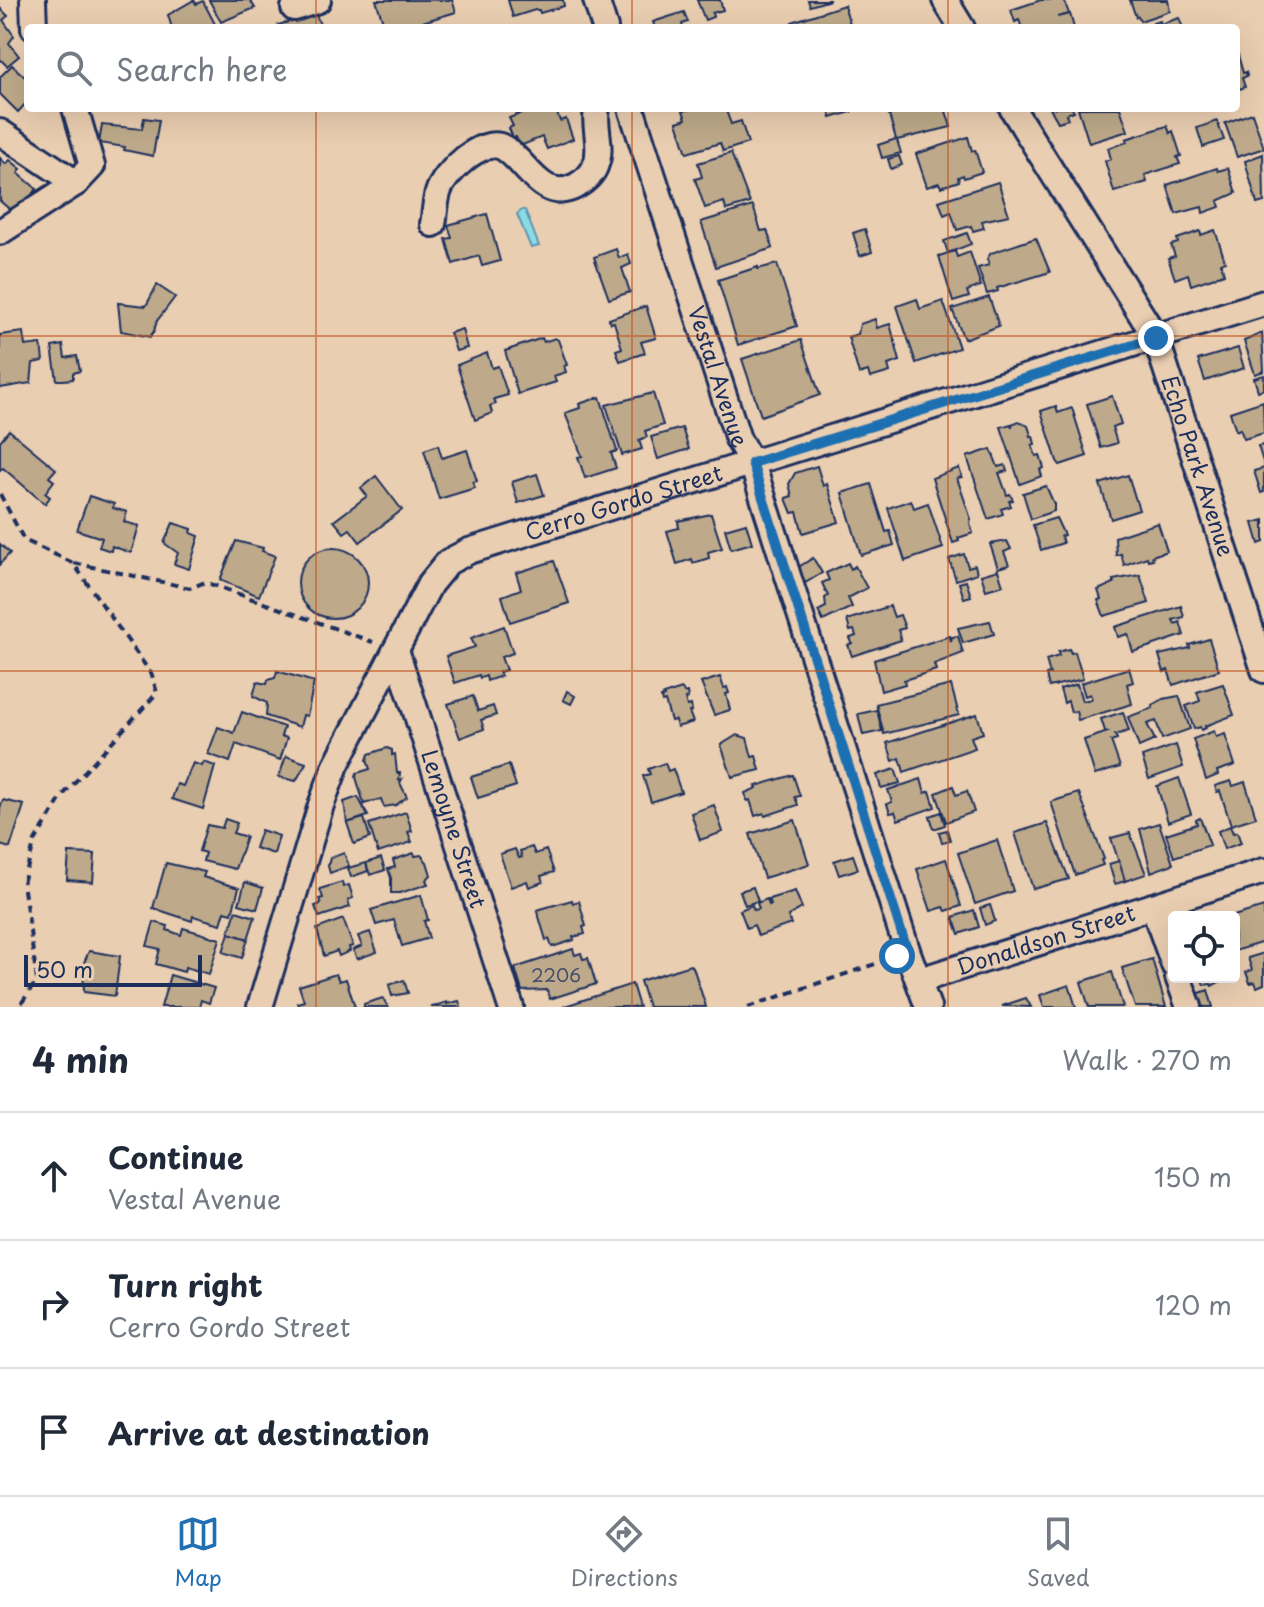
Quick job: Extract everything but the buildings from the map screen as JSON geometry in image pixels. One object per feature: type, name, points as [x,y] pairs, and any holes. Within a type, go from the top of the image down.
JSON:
[{"type":"street","points":[[33,0],[34,24]]},
{"type":"street","points":[[294,8],[318,0]]},
{"type":"street","points":[[596,0],[604,24]]},
{"type":"street","points":[[945,0],[960,24]]},
{"type":"street","points":[[0,232],[76,183],[92,166],[76,112]]},
{"type":"street","points":[[433,224],[438,192],[444,180],[455,167],[483,148],[504,148],[533,178],[548,187],[566,190],[581,183],[596,164],[599,149],[597,112]]},
{"type":"street","name":"Vestal Avenue","points":[[632,112],[738,439],[752,463],[908,953],[928,1007]]},
{"type":"street","name":"Echo Park Avenue","points":[[1015,112],[1156,338],[1264,670]]},
{"type":"street","points":[[0,132],[76,183]]},
{"type":"street","name":"Cerro Gordo Street","points":[[260,1007],[321,805],[385,646],[448,562],[469,551],[1264,303]]},
{"type":"street","name":"Lemoyne Street","points":[[385,646],[511,1007]]},
{"type":"street","name":"Donaldson Street","points":[[920,980],[1264,871]]},
{"type":"street","points":[[1153,906],[1168,948]]},
{"type":"street","points":[[1180,983],[1189,1007]]},
{"type":"path","points":[[0,494],[24,540],[73,563],[190,588],[205,582],[385,646]]},
{"type":"path","points":[[19,1007],[37,980],[23,883],[35,841],[63,795],[157,693],[152,675],[73,563]]},
{"type":"path","points":[[748,1007],[908,953]]},
{"type":"water","points":[[525,210],[539,246],[531,248],[517,214]]},
{"type":"route","points":[[897,956],[908,953],[752,463],[1156,338]]}]
